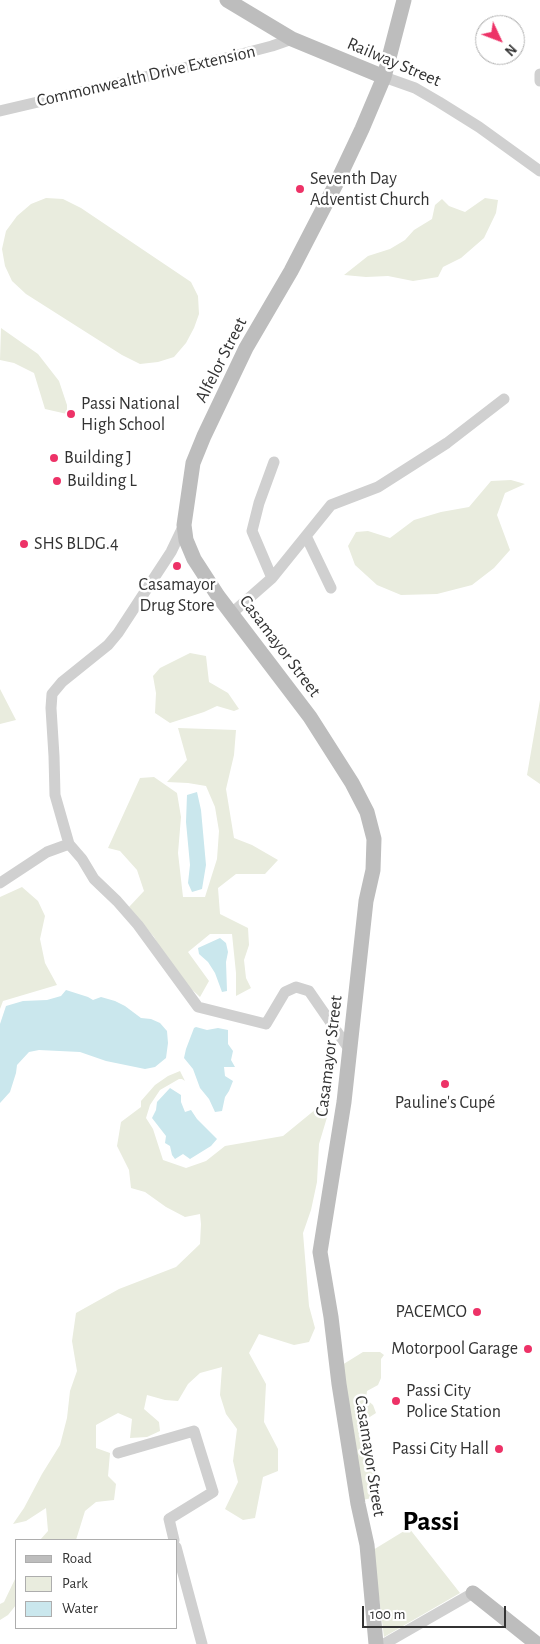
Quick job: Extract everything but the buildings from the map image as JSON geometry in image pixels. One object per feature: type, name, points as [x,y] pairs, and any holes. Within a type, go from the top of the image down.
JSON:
[{"type":"street","name":"Railway Street","points":[[227,0],[292,39],[415,88],[439,102],[540,171]]},
{"type":"street","name":"Alfelor Street","points":[[69,844],[55,795],[50,708],[52,694],[62,682],[108,645],[118,633],[171,552],[184,525],[193,463],[204,436],[246,348],[291,271],[337,182],[384,77],[404,0]]},
{"type":"street","name":"Commonwealth Drive Extension","points":[[0,111],[230,57],[292,39]]},
{"type":"street","points":[[540,74],[540,81]]},
{"type":"street","points":[[232,613],[272,578],[331,504],[378,487],[447,443],[504,399]]},
{"type":"street","points":[[272,578],[252,531],[259,503],[274,462]]},
{"type":"street","name":"Casamayor Street","points":[[184,525],[186,540],[194,559],[218,596],[310,717],[352,783],[367,812],[374,839],[373,870],[366,901],[344,1102],[320,1252],[358,1504],[367,1545],[376,1644]]},
{"type":"street","points":[[306,536],[331,588]]},
{"type":"street","points":[[0,883],[48,852],[69,844],[82,859],[94,879],[138,925],[198,1007],[266,1024],[285,992],[296,987],[308,991],[349,1048]]},
{"type":"street","points":[[118,1452],[194,1430],[213,1492],[169,1519],[174,1539]]},
{"type":"street","points":[[178,1554],[202,1644]]},
{"type":"street","points":[[384,1644],[473,1593],[538,1644]]},
{"type":"green space","points":[[46,198],[63,199],[81,208],[191,282],[198,296],[199,314],[186,343],[174,357],[158,362],[140,364],[122,355],[26,294],[12,281],[5,266],[2,249],[6,231],[17,216],[31,204]]},
{"type":"green space","points":[[485,198],[498,200],[496,213],[484,238],[461,258],[443,267],[438,277],[413,281],[388,276],[344,275],[368,256],[390,249],[405,240],[414,230],[432,219],[435,205],[442,199],[449,206],[465,212]]},
{"type":"green space","points":[[1,328],[38,354],[59,381],[67,405],[67,414],[45,409],[34,373],[14,363],[0,360]]},
{"type":"green space","points":[[511,480],[525,484],[505,493],[497,515],[510,550],[494,568],[472,585],[437,594],[401,595],[377,585],[355,565],[348,546],[356,532],[368,531],[390,538],[414,520],[441,512],[469,507],[491,481]]},
{"type":"green space","points":[[190,653],[206,656],[209,682],[228,693],[239,709],[234,711],[217,706],[170,723],[155,713],[156,693],[153,676],[160,668]]},
{"type":"green space","points":[[0,689],[16,720],[0,724]]},
{"type":"green space","points":[[540,700],[540,784],[527,775]]},
{"type":"green space","points":[[178,728],[236,730],[234,755],[226,789],[234,838],[252,845],[278,860],[265,874],[236,874],[218,888],[220,914],[248,928],[249,945],[244,960],[246,978],[251,988],[236,996],[232,934],[210,934],[188,952],[209,981],[200,997],[175,974],[154,937],[129,907],[144,891],[137,870],[120,851],[108,848],[140,778],[154,777],[177,793],[181,817],[178,853],[183,897],[205,897],[217,859],[219,831],[215,807],[206,786],[167,782],[187,760]]},
{"type":"green space","points":[[22,887],[38,901],[45,916],[40,939],[45,963],[57,985],[3,1001],[0,1009],[0,897]]},
{"type":"green space","points":[[180,1071],[185,1081],[179,1079],[160,1090],[150,1105],[146,1118],[153,1129],[163,1160],[186,1168],[206,1161],[225,1146],[283,1136],[316,1109],[328,1114],[319,1144],[317,1182],[311,1210],[303,1233],[309,1306],[315,1328],[309,1342],[294,1345],[259,1334],[249,1353],[266,1384],[264,1422],[278,1449],[278,1471],[263,1477],[255,1518],[243,1520],[225,1509],[238,1482],[233,1461],[237,1429],[226,1414],[220,1395],[222,1367],[200,1373],[188,1384],[178,1401],[147,1395],[144,1409],[159,1422],[160,1431],[147,1437],[130,1438],[132,1419],[118,1413],[96,1425],[96,1448],[110,1453],[108,1476],[116,1484],[114,1500],[96,1502],[85,1511],[76,1539],[41,1539],[48,1531],[46,1508],[26,1521],[13,1524],[60,1445],[67,1418],[70,1391],[77,1371],[72,1341],[76,1313],[119,1289],[176,1267],[200,1244],[200,1214],[185,1217],[166,1207],[145,1192],[131,1188],[129,1170],[117,1146],[121,1122],[141,1107],[141,1101],[155,1085],[168,1076]]},
{"type":"green space","points":[[363,1352],[380,1352],[384,1355],[381,1359],[381,1378],[378,1385],[367,1391],[366,1399],[373,1405],[376,1413],[362,1422],[361,1440],[378,1484],[376,1497],[363,1500],[342,1365]]},
{"type":"green space","points":[[409,1528],[460,1593],[384,1637],[373,1550]]},
{"type":"green space","points":[[15,1579],[15,1606],[8,1615],[0,1620],[0,1604],[4,1602]]},
{"type":"water","points":[[197,792],[201,810],[206,865],[202,889],[192,892],[188,883],[190,865],[186,822],[187,795]]},
{"type":"water","points":[[220,938],[226,943],[228,952],[226,962],[227,991],[222,992],[215,973],[208,962],[199,954],[198,948]]},
{"type":"water","points":[[66,990],[93,1000],[101,997],[115,1001],[141,1018],[151,1019],[160,1023],[167,1031],[166,1058],[155,1067],[145,1069],[106,1061],[80,1052],[39,1050],[29,1052],[17,1065],[10,1092],[0,1103],[0,1024],[6,1006],[23,1001],[47,1000],[61,996]]},
{"type":"water","points":[[194,1028],[207,1030],[218,1028],[228,1030],[228,1044],[233,1051],[231,1060],[235,1067],[224,1067],[225,1076],[233,1081],[225,1097],[222,1111],[215,1112],[209,1099],[200,1088],[193,1069],[184,1058]]},
{"type":"water","points":[[170,1088],[181,1095],[181,1102],[185,1112],[191,1110],[197,1119],[217,1139],[211,1146],[190,1159],[183,1154],[175,1159],[170,1146],[165,1143],[166,1136],[152,1118],[157,1102]]},
{"type":"place","name":"Seventh Day Adventist Church","points":[[300,189]]},
{"type":"place","name":"Passi National High School","points":[[71,414]]},
{"type":"place","name":"Building J","points":[[54,458]]},
{"type":"place","name":"Building L","points":[[57,481]]},
{"type":"place","name":"SHS BLDG.4","points":[[24,544]]},
{"type":"place","name":"Casamayor Drug Store","points":[[177,566]]},
{"type":"place","name":"Pauline's Cupé","points":[[445,1084]]},
{"type":"place","name":"PACEMCO","points":[[477,1312]]},
{"type":"place","name":"Motorpool Garage","points":[[528,1349]]},
{"type":"place","name":"Passi City Police Station","points":[[396,1401]]},
{"type":"place","name":"Passi City Hall","points":[[499,1449]]},
{"type":"district","name":"Passi","points":[[431,1522]]}]
